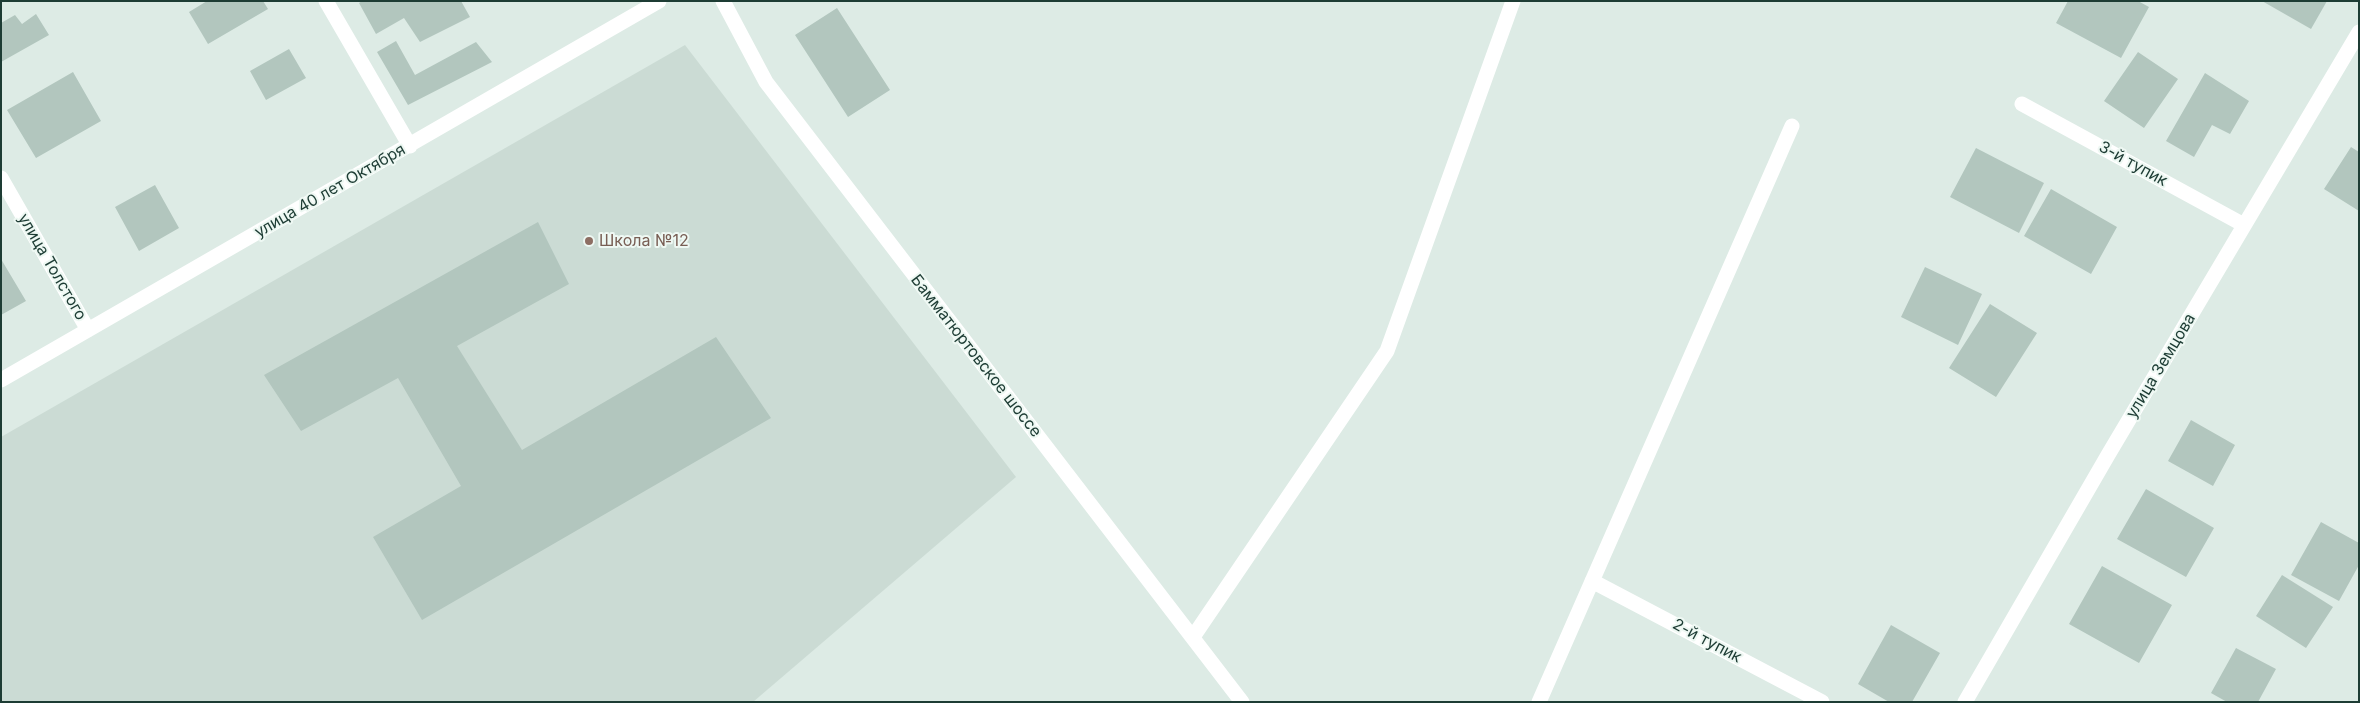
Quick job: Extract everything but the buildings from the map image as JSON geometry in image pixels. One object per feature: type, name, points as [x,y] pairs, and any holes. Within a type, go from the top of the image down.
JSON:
[{"type":"street","points":[[326,1],[410,146]]},
{"type":"street","name":"улица 40 лет Октября","points":[[1,380],[659,1]]},
{"type":"street","name":"Бамматюртовское шоссе","points":[[723,1],[766,82],[1242,702]]},
{"type":"street","points":[[1193,637],[1387,351],[1513,1]]},
{"type":"street","name":"улица Земцова","points":[[1965,702],[2359,32]]},
{"type":"street","name":"3-й тупик","points":[[2022,104],[2244,225]]},
{"type":"street","points":[[1539,702],[1792,126]]},
{"type":"street","name":"улица Толстого","points":[[1,178],[88,330]]},
{"type":"street","name":"2-й тупик","points":[[1592,581],[1822,702]]},
{"type":"shaded area","name":"Школа №12","points":[[685,45],[1016,477],[753,702],[1,702],[1,437]]},
{"type":"place","name":"Школа №12","points":[[589,241]]}]
